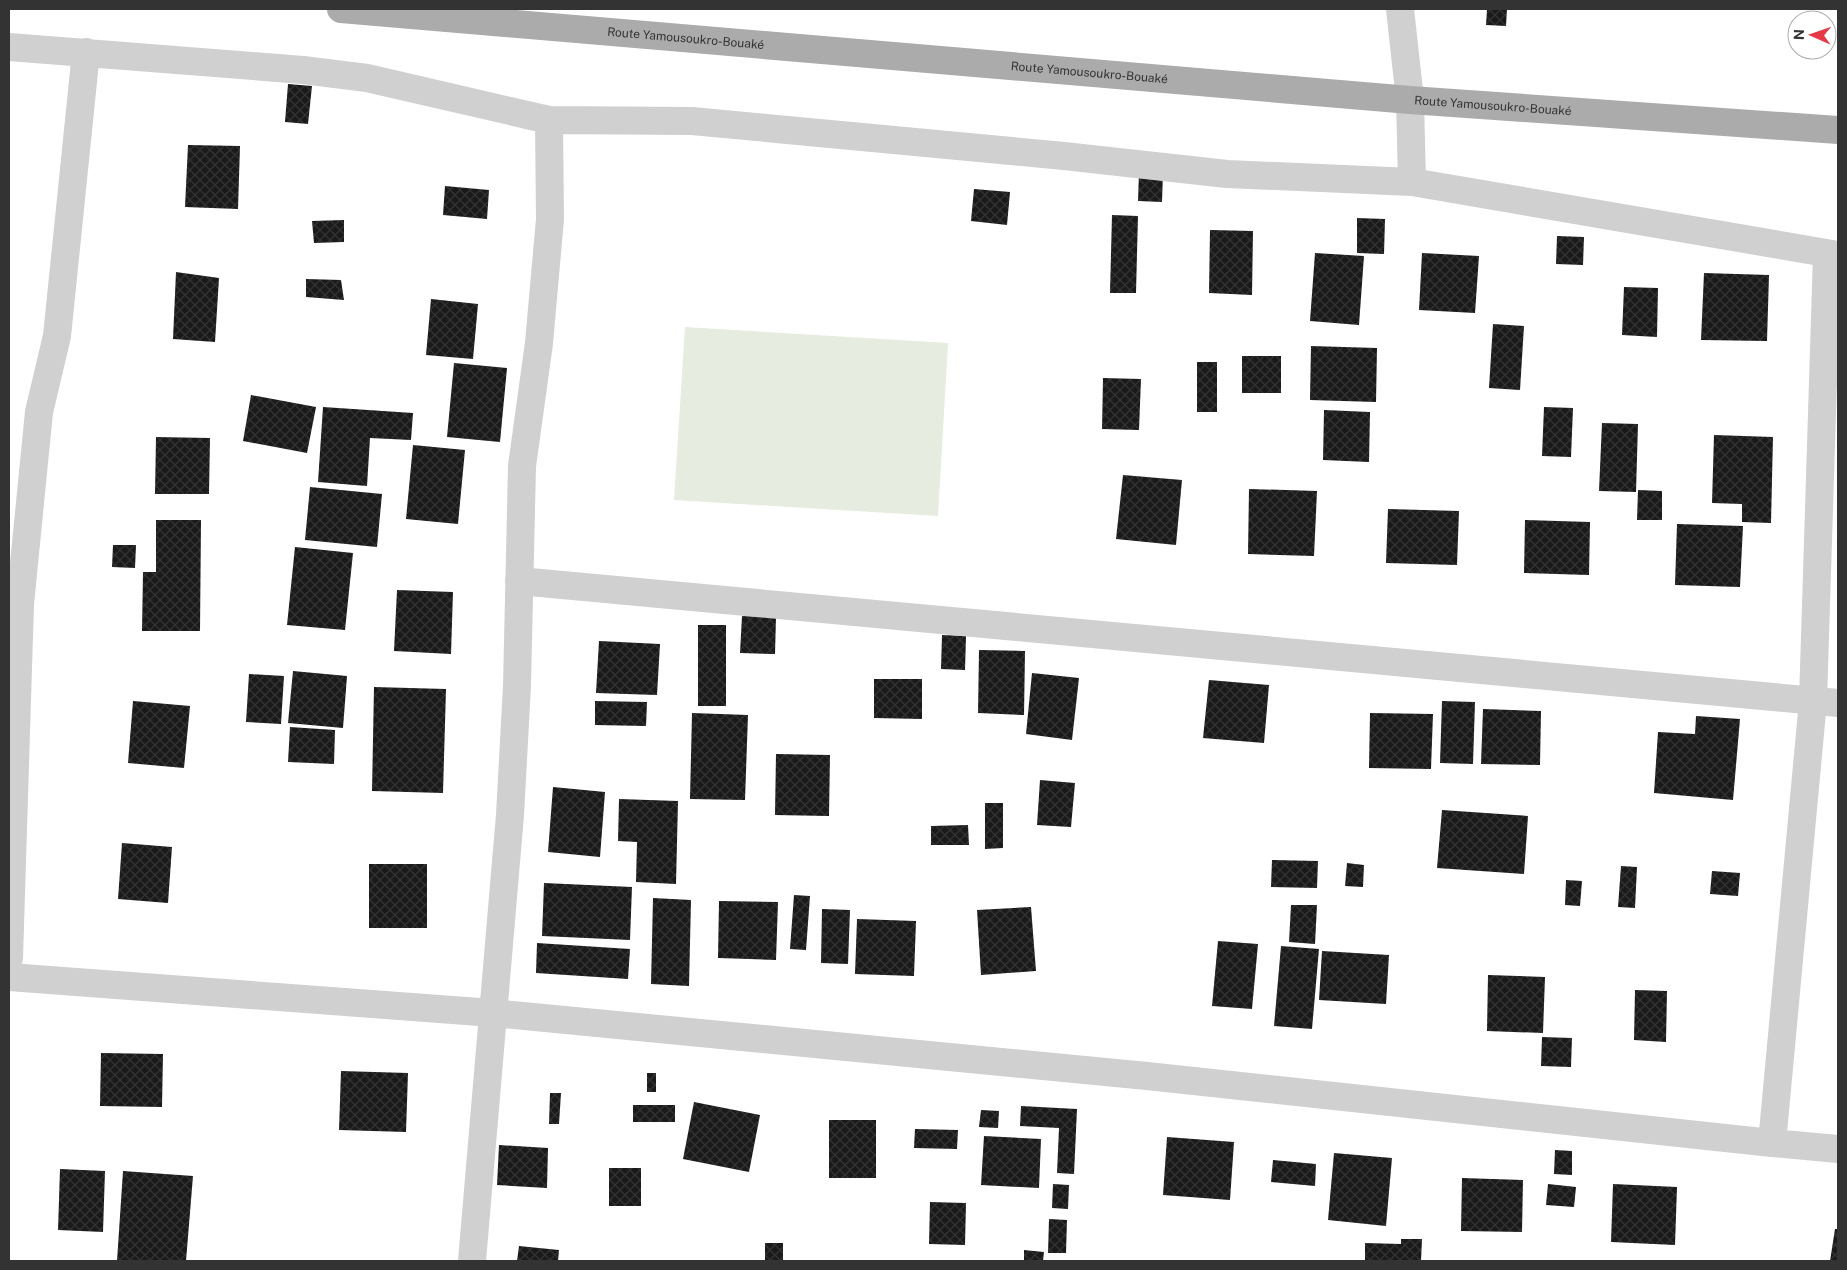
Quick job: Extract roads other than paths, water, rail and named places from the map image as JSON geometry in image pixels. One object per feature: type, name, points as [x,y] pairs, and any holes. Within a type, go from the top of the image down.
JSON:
[{"type":"main road","name":"Route Yamousoukro-Bouaké","points":[[350,9],[1410,100],[1838,130]]},
{"type":"street","points":[[1400,9],[1410,100],[1412,182]]},
{"type":"street","points":[[9,47],[303,70],[367,78],[549,120],[692,121],[1227,174],[1412,182],[1833,254],[1826,702],[1772,1143]]},
{"type":"street","points":[[9,958],[20,604],[39,412],[57,336],[86,52]]},
{"type":"street","points":[[472,1261],[510,814],[517,686],[522,466],[539,342],[550,220],[549,120]]},
{"type":"street","points":[[519,581],[1826,702]]},
{"type":"street","points":[[9,977],[494,1013],[1147,1076],[1838,1149]]}]
